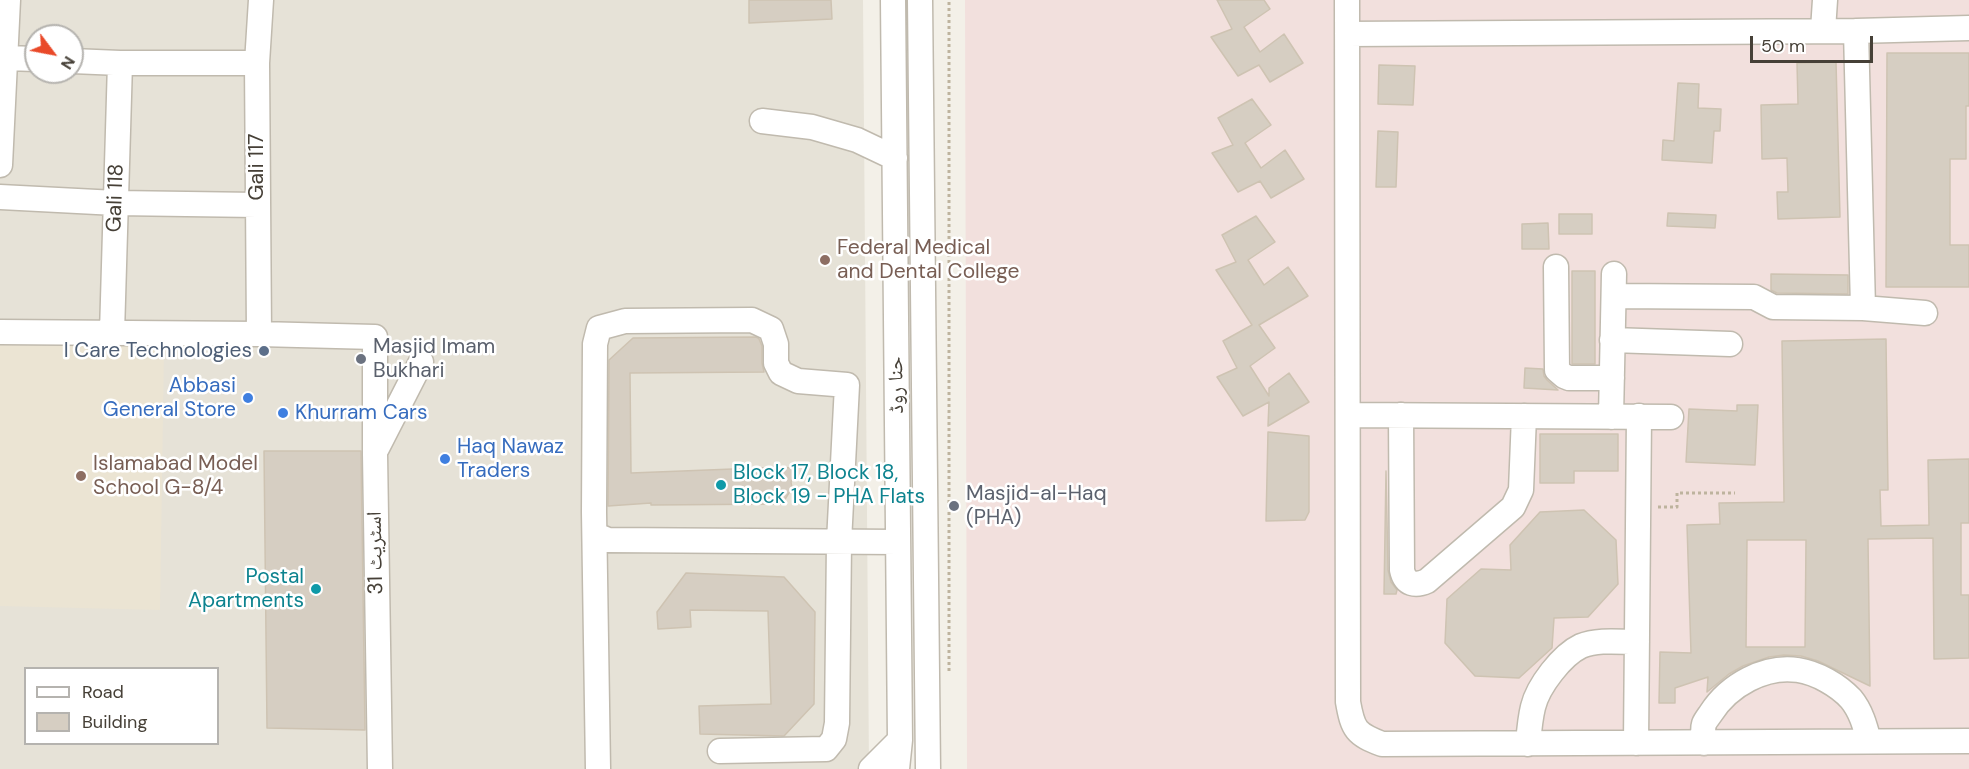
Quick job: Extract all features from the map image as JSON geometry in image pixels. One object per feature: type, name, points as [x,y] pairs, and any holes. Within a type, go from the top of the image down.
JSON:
[{"type":"street","points":[[0,165],[8,0]]},
{"type":"street","name":"Gali 117","points":[[258,334],[257,63],[261,0]]},
{"type":"street","name":"حنا روڈ","points":[[893,0],[900,740],[897,769]]},
{"type":"street","name":"حنا روڈ","points":[[920,0],[928,769]]},
{"type":"street","points":[[1347,0],[1348,702],[1352,723],[1363,737],[1382,744],[1969,741]]},
{"type":"street","points":[[1823,30],[1825,0]]},
{"type":"street","points":[[1347,34],[1856,31],[1969,28]]},
{"type":"street","points":[[1856,31],[1863,308]]},
{"type":"street","points":[[6,58],[24,59]]},
{"type":"street","points":[[84,62],[257,63]]},
{"type":"street","name":"Gali 118","points":[[112,333],[120,63]]},
{"type":"street","points":[[762,121],[812,127],[856,140],[895,158]]},
{"type":"street","points":[[0,197],[116,203],[257,205]]},
{"type":"street","points":[[895,205],[922,206]]},
{"type":"street","points":[[1556,267],[1555,364],[1557,370],[1569,378],[1612,378]]},
{"type":"street","points":[[1611,417],[1614,285],[1754,297],[1773,307],[1863,308],[1925,313]]},
{"type":"street","points":[[598,769],[594,512],[595,344],[599,328],[626,321],[752,320],[771,329],[776,344],[776,363],[781,373],[798,381],[847,385],[839,542],[837,723],[834,740],[826,749],[729,757]]},
{"type":"street","points":[[0,332],[258,334]]},
{"type":"street","name":"اسٹریٹ 31","points":[[258,334],[375,337],[380,769]]},
{"type":"street","points":[[1612,340],[1730,344]]},
{"type":"street","points":[[375,454],[421,362]]},
{"type":"street","points":[[1348,415],[1671,417]]},
{"type":"street","points":[[1401,415],[1402,570],[1407,581],[1412,584],[1427,581],[1513,507],[1521,490],[1524,416]]},
{"type":"street","points":[[1636,743],[1639,417]]},
{"type":"street","points":[[596,536],[608,540],[898,542]]},
{"type":"street","points":[[1528,744],[1533,705],[1545,680],[1564,658],[1581,646],[1603,642],[1637,642]]},
{"type":"street","points":[[1704,743],[1704,725],[1715,706],[1731,689],[1751,678],[1777,670],[1800,670],[1836,686],[1852,700],[1863,719],[1869,741]]},
{"type":"street","points":[[872,769],[900,740]]},
{"type":"path","points":[[949,0],[949,674]]},
{"type":"path","points":[[1655,507],[1677,507],[1677,493],[1735,493]]},
{"type":"shaded area","points":[[0,0],[863,0],[869,769],[0,769]]},
{"type":"shaded area","points":[[965,0],[1969,0],[1969,769],[967,769]]},
{"type":"shaded area","name":"Islamabad Model School G-8/4","points":[[0,343],[164,347],[160,610],[0,606]]},
{"type":"building","points":[[749,0],[831,0],[832,19],[749,23]]},
{"type":"building","points":[[1217,0],[1264,0],[1270,9],[1244,27],[1260,52],[1284,34],[1303,63],[1270,82],[1259,65],[1238,76],[1211,37],[1232,29]]},
{"type":"building","points":[[1887,53],[1969,53],[1966,159],[1950,159],[1950,245],[1969,245],[1969,287],[1886,287]]},
{"type":"building","points":[[1836,62],[1840,217],[1778,219],[1777,192],[1788,192],[1787,158],[1762,159],[1761,105],[1798,104],[1797,63]]},
{"type":"building","points":[[1379,65],[1415,66],[1413,105],[1378,104]]},
{"type":"building","points":[[1678,83],[1699,84],[1698,108],[1721,109],[1720,131],[1714,131],[1712,163],[1662,160],[1663,140],[1674,141]]},
{"type":"building","points":[[1252,99],[1271,125],[1245,143],[1261,168],[1285,150],[1304,179],[1271,198],[1260,181],[1238,192],[1212,153],[1233,145],[1218,118]]},
{"type":"building","points":[[1378,131],[1398,132],[1396,187],[1376,187]]},
{"type":"building","points":[[1668,213],[1716,215],[1715,228],[1667,226]]},
{"type":"building","points":[[1559,214],[1592,214],[1592,234],[1559,234]]},
{"type":"building","points":[[1256,216],[1275,242],[1248,260],[1264,285],[1288,267],[1308,296],[1259,325],[1275,348],[1250,366],[1269,396],[1269,388],[1289,373],[1309,402],[1268,426],[1269,402],[1243,416],[1217,377],[1237,368],[1223,341],[1252,325],[1216,270],[1236,262],[1222,235]]},
{"type":"building","points":[[1548,223],[1549,249],[1522,249],[1522,224]]},
{"type":"building","points":[[1572,271],[1595,271],[1595,364],[1572,364]]},
{"type":"building","points":[[1771,274],[1848,275],[1848,294],[1777,293],[1771,290]]},
{"type":"building","points":[[756,337],[762,346],[764,372],[630,373],[631,473],[784,467],[795,469],[791,482],[792,488],[782,504],[651,505],[651,503],[608,506],[609,360],[633,338]]},
{"type":"building","points":[[1886,339],[1888,490],[1880,490],[1881,526],[1929,525],[1928,460],[1969,459],[1969,523],[1961,523],[1961,595],[1969,595],[1969,658],[1934,659],[1933,538],[1868,539],[1870,686],[1818,661],[1801,656],[1784,655],[1769,657],[1743,666],[1707,692],[1708,677],[1675,688],[1675,703],[1659,703],[1660,652],[1691,653],[1687,525],[1720,524],[1719,503],[1784,502],[1782,341]],"holes":[[[1747,540],[1806,540],[1805,647],[1746,647]]]},
{"type":"building","points":[[1525,368],[1543,369],[1544,376],[1558,390],[1524,388]]},
{"type":"building","points":[[1737,405],[1758,405],[1755,465],[1686,462],[1689,409],[1737,411]]},
{"type":"building","points":[[1268,432],[1309,436],[1309,512],[1305,520],[1266,521]]},
{"type":"building","points":[[1540,434],[1618,434],[1618,471],[1574,471],[1574,483],[1540,483]]},
{"type":"building","name":"Postal Apartments","points":[[264,451],[361,451],[365,730],[267,728]]},
{"type":"building","points":[[1386,471],[1388,570],[1391,582],[1397,590],[1396,594],[1384,594]]},
{"type":"building","points":[[1584,510],[1616,540],[1618,584],[1588,617],[1554,618],[1552,648],[1519,678],[1475,676],[1445,643],[1447,599],[1481,569],[1511,570],[1510,545],[1540,512]]},
{"type":"building","points":[[686,573],[784,577],[815,612],[814,704],[784,736],[700,734],[699,706],[771,704],[768,611],[690,610],[691,627],[658,629],[657,612]]},
{"type":"place","name":"Federal Medical and Dental College","points":[[825,260]]},
{"type":"place","name":"I Care Technologies","points":[[264,351]]},
{"type":"place","name":"Masjid Imam Bukhari","points":[[361,359]]},
{"type":"place","name":"Abbasi General Store","points":[[248,398]]},
{"type":"place","name":"Khurram Cars","points":[[283,413]]},
{"type":"place","name":"Haq Nawaz Traders","points":[[445,459]]},
{"type":"place","name":"Islamabad Model School G-8/4","points":[[81,476]]},
{"type":"place","name":"Block 17, Block 18, Block 19 - PHA Flats","points":[[721,485]]},
{"type":"place","name":"Masjid-al-Haq (PHA)","points":[[954,506]]},
{"type":"place","name":"Postal Apartments","points":[[316,589]]}]
